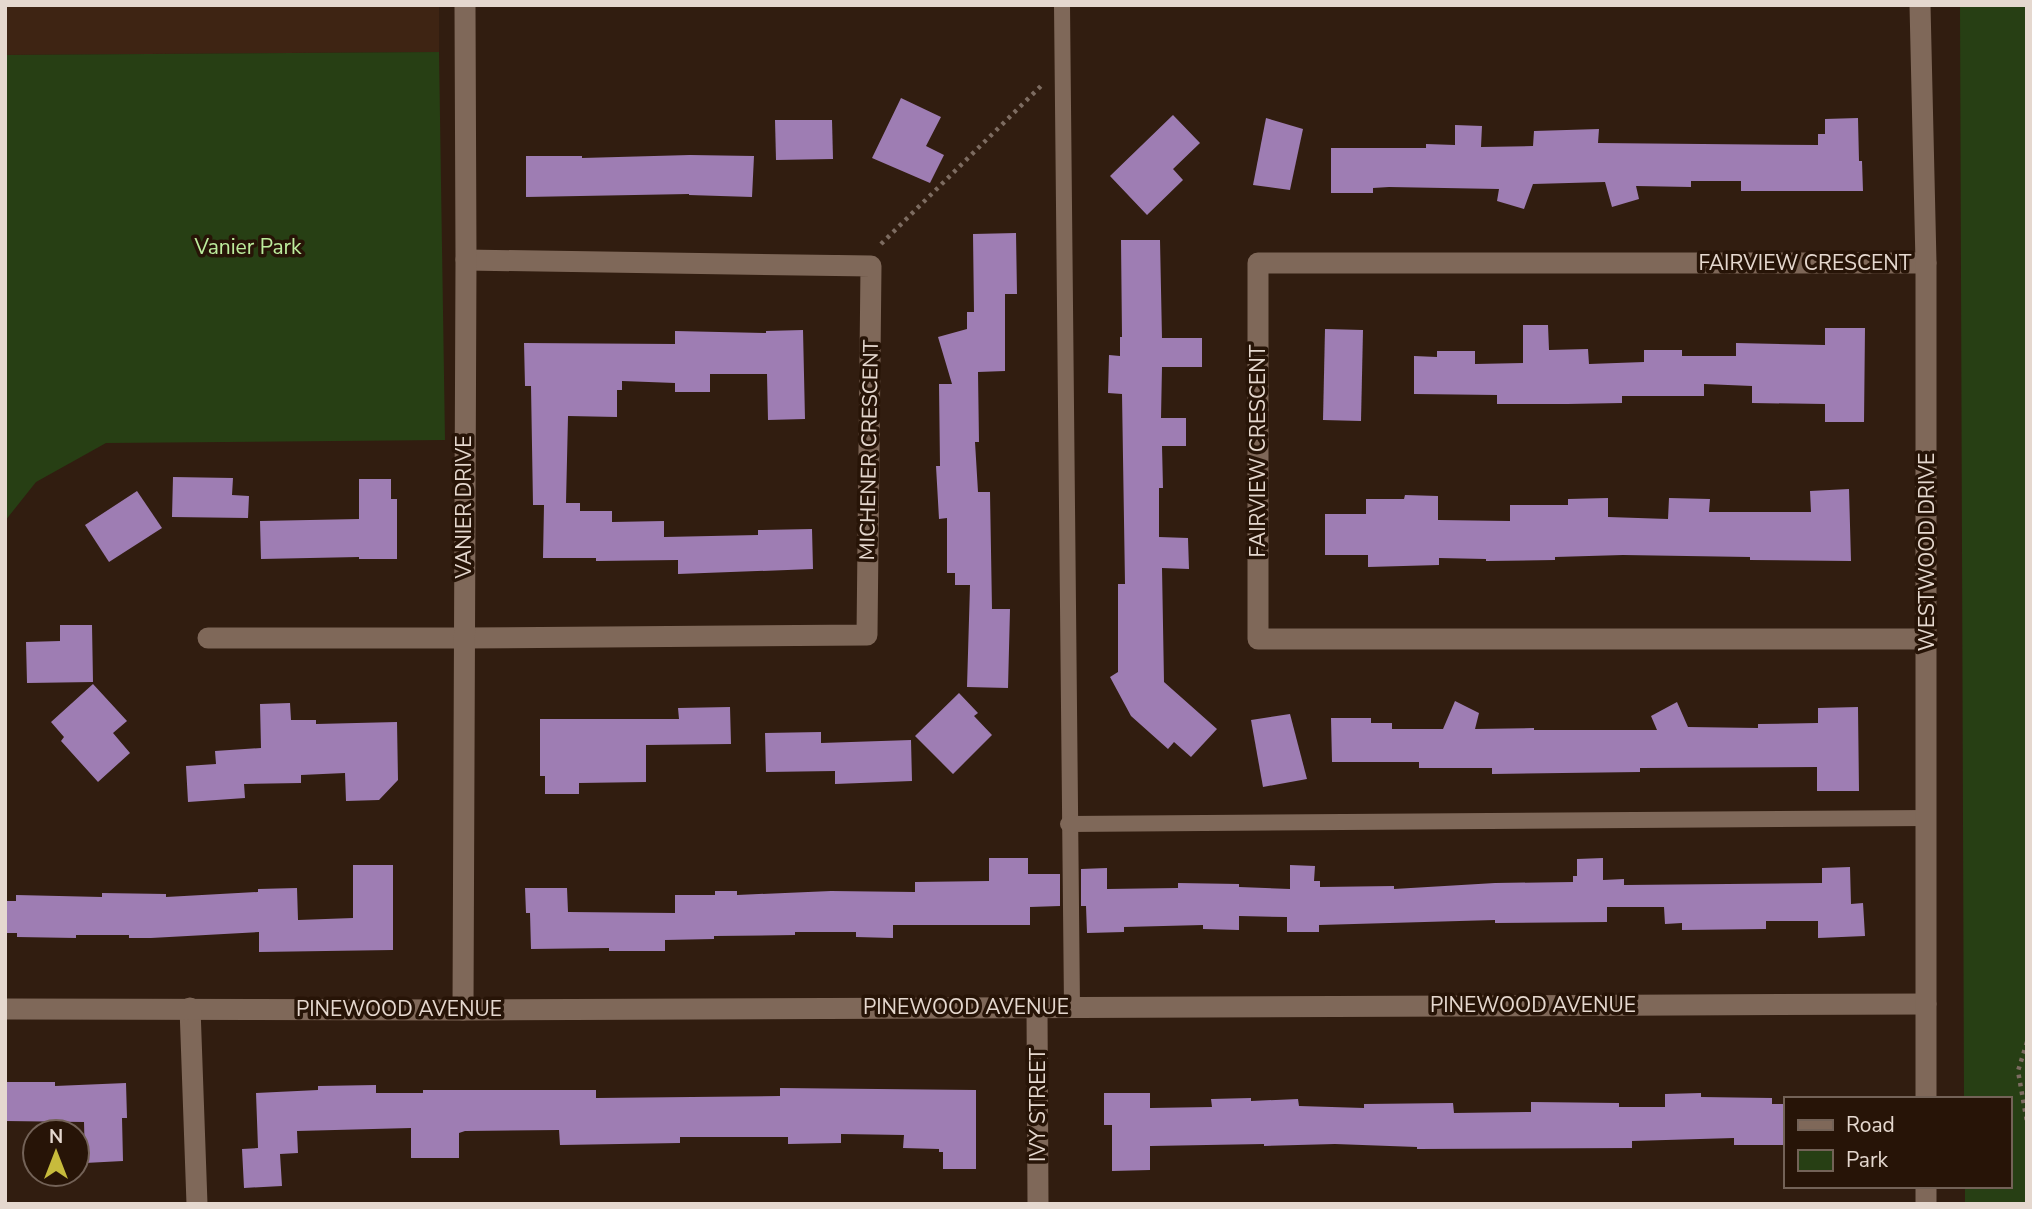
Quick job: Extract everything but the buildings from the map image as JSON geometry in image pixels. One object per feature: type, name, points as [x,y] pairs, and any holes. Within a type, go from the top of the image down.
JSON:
[{"type":"street","name":"VANIER DRIVE","points":[[463,1010],[465,5]]},
{"type":"street","name":"WESTWOOD DRIVE","points":[[1920,5],[1926,263],[1926,1097]]},
{"type":"street","points":[[466,260],[871,266]]},
{"type":"street","name":"FAIRVIEW CRESCENT","points":[[1926,263],[1258,263],[1258,639],[1927,639]]},
{"type":"street","name":"MICHENER CRESCENT","points":[[463,638],[867,635],[871,266]]},
{"type":"street","points":[[208,638],[463,638]]},
{"type":"street","name":"PINEWOOD AVENUE","points":[[5,1009],[463,1010],[1926,1004]]},
{"type":"street","name":"IVY STREET","points":[[1037,1007],[1038,1204]]},
{"type":"street","points":[[190,1008],[197,1204]]},
{"type":"lane","points":[[1062,5],[1068,824],[1072,1007]]},
{"type":"lane","points":[[1068,824],[1927,818]]},
{"type":"path","points":[[871,266],[871,254],[1062,65]]},
{"type":"path","points":[[2027,1042],[2018,1071],[2027,1122]]},
{"type":"shaded area","points":[[5,5],[439,5],[439,52],[5,55]]},
{"type":"green space","points":[[1960,5],[2027,5],[2027,1204],[1965,1204],[1965,1188],[2011,1188],[2011,1097],[1964,1097]]},
{"type":"green space","name":"Vanier Park","points":[[439,52],[445,440],[106,443],[36,482],[5,521],[5,55]]}]
